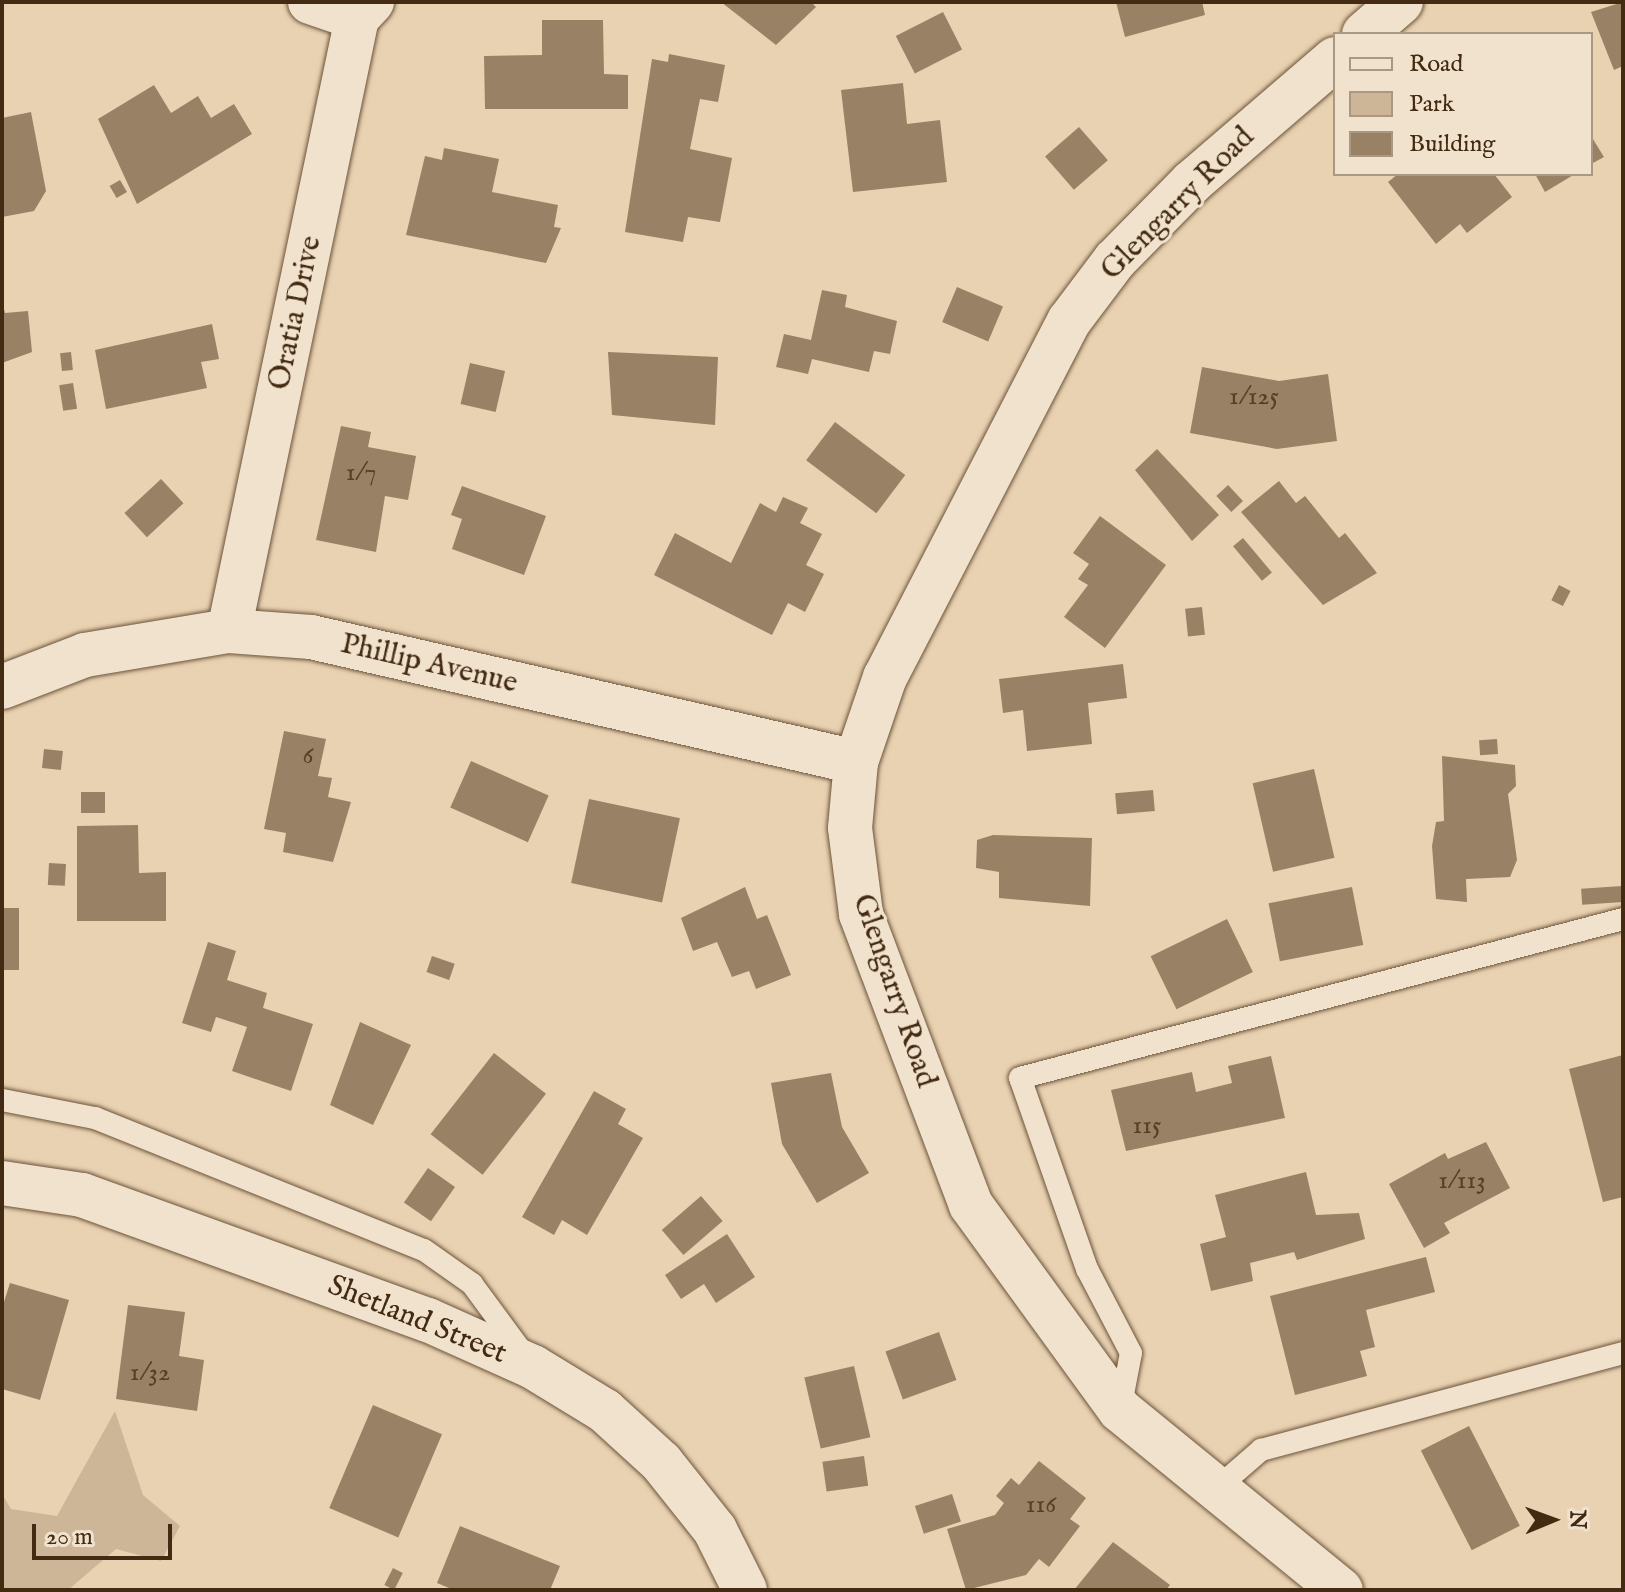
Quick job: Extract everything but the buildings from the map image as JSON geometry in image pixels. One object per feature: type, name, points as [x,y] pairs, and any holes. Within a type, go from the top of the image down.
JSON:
[{"type":"street","points":[[310,2],[365,10]]},
{"type":"street","points":[[1366,32],[1401,2]]},
{"type":"street","name":"Oratia Drive","points":[[229,631],[365,10]]},
{"type":"street","name":"Glengarry Road","points":[[1333,61],[1192,182],[1115,260],[1069,321],[885,677],[856,762],[850,828],[861,914],[971,1205],[1120,1410],[1341,1590]]},
{"type":"street","name":"Phillip Avenue","points":[[2,687],[85,655],[229,631],[311,637],[856,762]]},
{"type":"street","name":"Shetland Street","points":[[2,1183],[82,1195],[428,1320],[533,1367],[605,1411],[661,1462],[715,1530],[745,1590]]},
{"type":"lane","points":[[1120,1410],[1131,1353],[1087,1269],[1020,1078],[1623,919]]},
{"type":"lane","points":[[2,1100],[95,1118],[424,1250],[472,1284],[533,1367]]},
{"type":"lane","points":[[1216,1489],[1261,1450],[1623,1353]]},
{"type":"green space","points":[[115,1411],[143,1495],[180,1526],[161,1561],[116,1549],[68,1590],[2,1590],[2,1494],[11,1509],[57,1516]]}]
